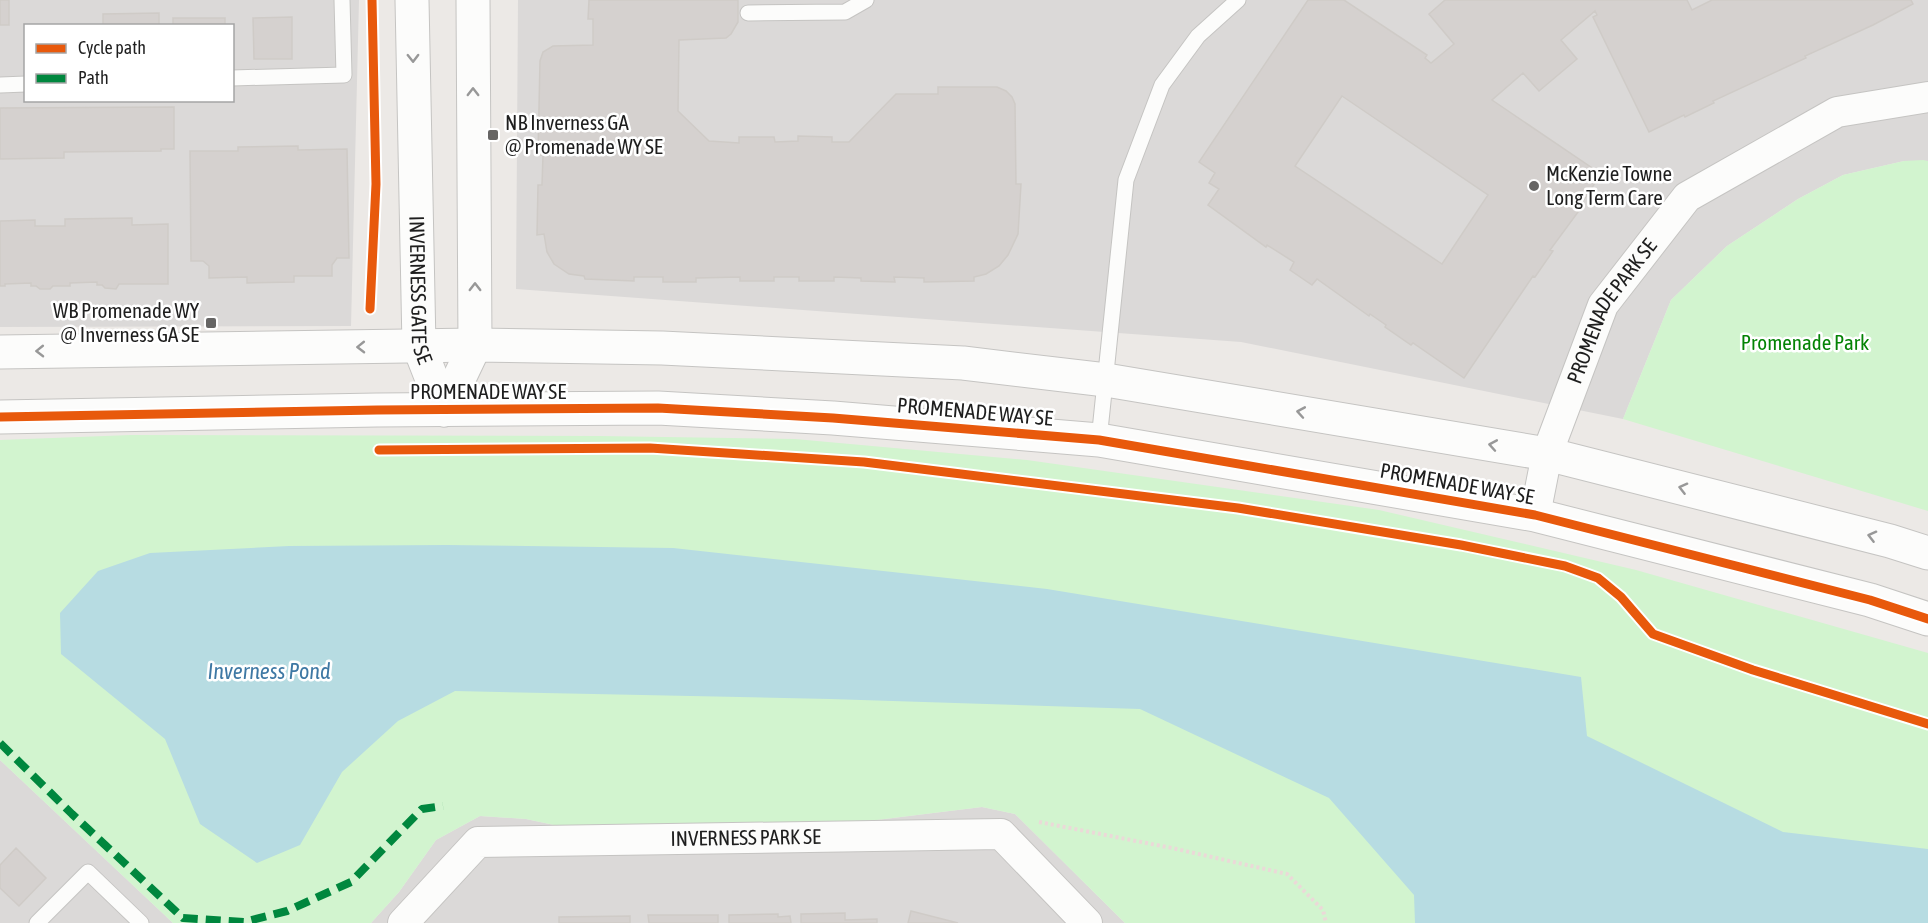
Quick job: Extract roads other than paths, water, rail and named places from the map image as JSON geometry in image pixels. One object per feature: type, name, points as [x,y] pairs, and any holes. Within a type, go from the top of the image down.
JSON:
[{"type":"street","name":"INVERNESS GATE SE","points":[[412,0],[419,346],[444,410]]},
{"type":"street","name":"INVERNESS GATE SE","points":[[444,410],[475,345],[473,0]]},
{"type":"street","name":"PROMENADE PARK SE","points":[[1535,515],[1546,454],[1603,304],[1687,197],[1837,112],[1928,97]]},
{"type":"street","points":[[0,352],[475,345],[662,348],[963,363],[1106,380],[1546,454],[1890,540],[1928,553]]},
{"type":"street","name":"PROMENADE WAY SE","points":[[0,417],[658,408],[833,418],[1099,440],[1535,515],[1870,600],[1928,619]]},
{"type":"street","name":"INVERNESS PARK SE","points":[[403,923],[478,842],[1000,834],[1087,923]]},
{"type":"lane","points":[[234,78],[344,75],[342,0]]},
{"type":"lane","points":[[747,13],[845,12],[866,0]]},
{"type":"lane","points":[[1099,440],[1126,180],[1162,85],[1198,36],[1238,0]]},
{"type":"lane","points":[[0,85],[24,84]]},
{"type":"lane","points":[[38,923],[88,872],[141,923]]},
{"type":"water","name":"Inverness Pond","points":[[447,545],[673,548],[1047,589],[1581,677],[1587,736],[1783,832],[1928,849],[1928,923],[1415,923],[1414,895],[1329,798],[1140,709],[830,699],[455,691],[398,721],[342,772],[300,845],[257,863],[200,824],[165,739],[61,654],[60,613],[98,571],[150,553],[289,546]]},
{"type":"place","name":"NB Inverness GA @ Promenade WY SE","points":[[493,135]]},
{"type":"place","name":"McKenzie Towne Long Term Care","points":[[1534,186]]},
{"type":"place","name":"WB Promenade WY @ Inverness GA SE","points":[[211,323]]},
{"type":"park label","name":"Promenade Park","points":[[1805,343]]}]
